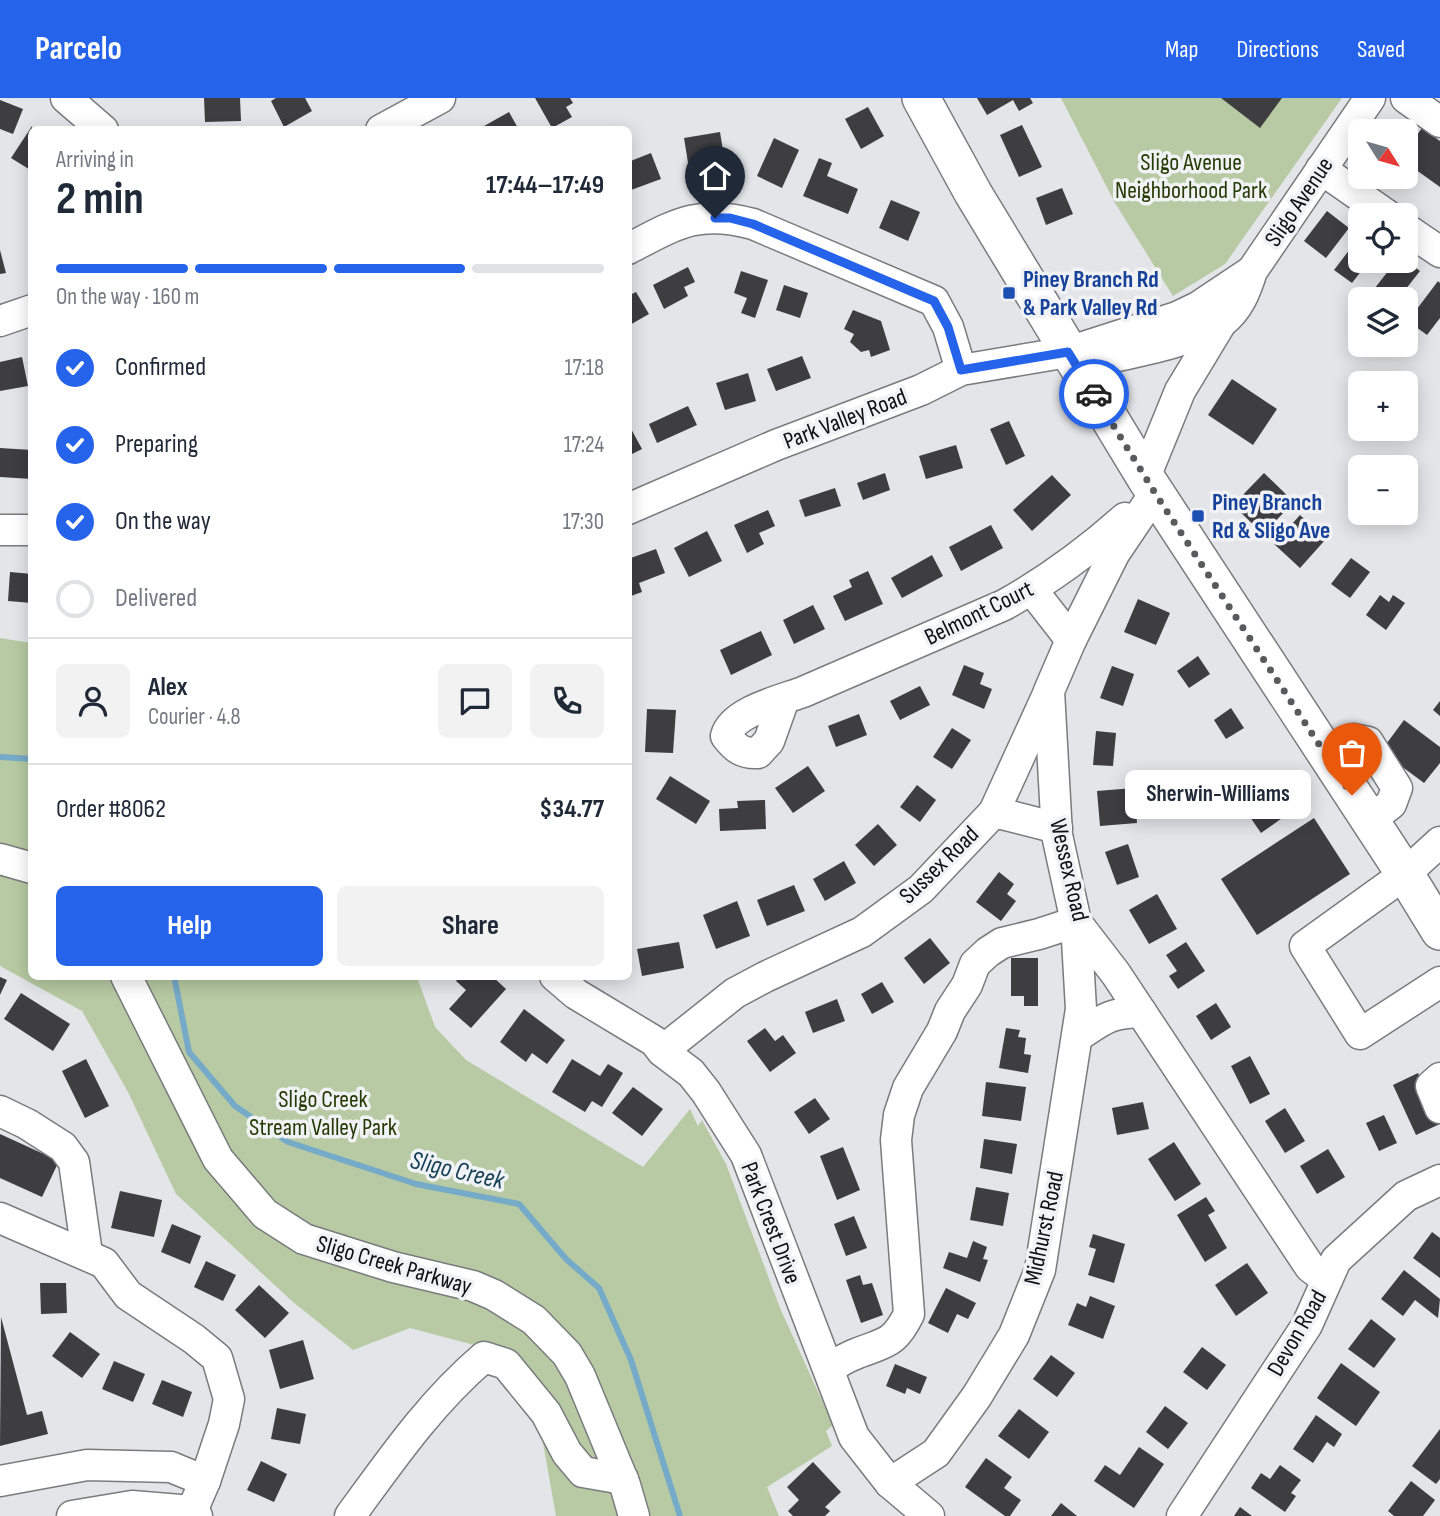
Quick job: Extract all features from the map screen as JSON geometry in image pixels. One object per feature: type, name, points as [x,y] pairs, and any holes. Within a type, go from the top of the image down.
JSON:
[{"type":"main road","points":[[921,98],[973,193],[1150,485],[1405,874],[1440,932]]},
{"type":"street","points":[[66,98],[98,126]]},
{"type":"street","points":[[388,126],[440,98]]},
{"type":"street","name":"Sligo Avenue","points":[[1150,485],[1180,391],[1221,323],[1245,293],[1252,271],[1370,98]]},
{"type":"street","points":[[1406,98],[1440,122]]},
{"type":"street","points":[[1321,169],[1370,203]]},
{"type":"street","points":[[632,247],[674,225],[701,217],[730,218],[753,224],[934,301],[948,327],[961,370]]},
{"type":"street","points":[[1418,237],[1440,252]]},
{"type":"street","name":"Sligo Avenue","points":[[1068,352],[1177,317],[1198,307],[1252,271]]},
{"type":"street","points":[[0,321],[28,311]]},
{"type":"street","points":[[1068,352],[1113,357],[1158,346],[1221,323]]},
{"type":"street","name":"Park Valley Road","points":[[632,507],[776,445],[921,390],[961,370],[1068,352]]},
{"type":"street","name":"Belmont Court","points":[[784,699],[1004,606],[1032,590],[1096,544],[1150,485]]},
{"type":"street","name":"Wessex Road","points":[[1150,485],[1071,640],[1049,691],[1056,828],[1076,922],[1116,974],[1310,1267],[1327,1280]]},
{"type":"street","points":[[0,530],[28,530]]},
{"type":"street","points":[[1032,590],[1071,640]]},
{"type":"street","name":"Sussex Road","points":[[662,1051],[735,993],[863,932],[921,889],[994,811],[1049,691]]},
{"type":"street","points":[[994,811],[1056,828]]},
{"type":"street","points":[[1440,842],[1405,874],[1305,946],[1360,1034],[1440,982]]},
{"type":"street","points":[[0,859],[28,867]]},
{"type":"street","points":[[828,1368],[857,1353],[886,1343],[901,1330],[909,1314],[896,1140],[899,1115],[908,1088],[967,985],[975,964],[1002,943],[1076,922]]},
{"type":"street","name":"Midhurst Road","points":[[890,1483],[936,1453],[977,1396],[1014,1335],[1040,1270],[1081,1009],[1076,922]]},
{"type":"street","name":"Sligo Creek Parkway","points":[[128,980],[218,1159],[265,1214],[304,1239],[393,1267],[473,1286],[494,1294],[534,1320],[567,1354],[580,1376],[622,1479],[634,1516]]},
{"type":"street","name":"Park Crest Drive","points":[[560,980],[576,993],[654,1041],[662,1051],[691,1073],[706,1092],[746,1155],[855,1437],[890,1483],[929,1516]]},
{"type":"street","points":[[1078,1036],[1103,1019],[1118,1013],[1141,1013]]},
{"type":"street","points":[[1440,1078],[1431,1086],[1440,1108]]},
{"type":"street","points":[[0,1111],[27,1124],[63,1147],[74,1162],[87,1254]]},
{"type":"street","name":"Devon Road","points":[[1182,1516],[1307,1325],[1336,1260],[1406,1196],[1440,1180]]},
{"type":"street","points":[[0,1218],[104,1263],[128,1295],[194,1339],[217,1358],[229,1399],[224,1424],[195,1513],[132,1506],[72,1516]]},
{"type":"street","points":[[350,1516],[430,1409],[484,1357],[506,1364],[546,1413],[567,1453],[583,1472],[622,1479]]},
{"type":"street","points":[[0,1481],[87,1465],[172,1466],[205,1481]]},
{"type":"green space","name":"Sligo Avenue Neighborhood Park","points":[[1061,98],[1342,98],[1225,264],[1173,296],[1115,203]]},
{"type":"green space","name":"Sligo Creek Stream Valley Park","points":[[0,638],[28,643],[28,980],[418,980],[435,1027],[466,1060],[643,1167],[690,1109],[698,1126],[702,1120],[726,1164],[780,1308],[833,1425],[826,1431],[832,1446],[767,1487],[779,1516],[556,1516],[532,1381],[474,1345],[410,1328],[353,1350],[293,1302],[176,1194],[128,1092],[82,1011],[0,966]]},
{"type":"building","points":[[204,98],[240,98],[241,121],[205,122]]},
{"type":"building","points":[[276,98],[305,98],[312,111],[284,126],[271,101]]},
{"type":"building","points":[[535,98],[570,98],[573,103],[566,107],[572,117],[551,126]]},
{"type":"building","points":[[977,98],[1030,98],[1033,103],[1019,111],[1013,100],[987,115]]},
{"type":"building","points":[[1221,98],[1282,98],[1260,128]]},
{"type":"building","points":[[0,100],[23,109],[13,134],[0,129]]},
{"type":"building","points":[[868,107],[884,136],[861,149],[845,119]]},
{"type":"building","points":[[509,112],[517,126],[484,126]]},
{"type":"building","points":[[1022,125],[1042,167],[1019,177],[1000,135]]},
{"type":"building","points":[[1422,128],[1440,141],[1440,187],[1418,171],[1418,133]]},
{"type":"building","points":[[28,132],[28,169],[11,158]]},
{"type":"building","points":[[720,132],[726,169],[690,175],[684,138]]},
{"type":"building","points":[[774,138],[799,150],[782,188],[757,176]]},
{"type":"building","points":[[651,153],[661,179],[632,190],[632,160]]},
{"type":"building","points":[[819,158],[832,163],[827,176],[858,189],[848,214],[803,196]]},
{"type":"building","points":[[1062,188],[1073,214],[1046,225],[1036,198]]},
{"type":"building","points":[[891,200],[920,212],[908,241],[879,228]]},
{"type":"building","points":[[1327,211],[1348,227],[1326,258],[1304,241]]},
{"type":"building","points":[[0,250],[6,273],[0,274]]},
{"type":"building","points":[[1348,252],[1348,273],[1360,273],[1352,283],[1334,270]]},
{"type":"building","points":[[688,267],[695,282],[684,287],[688,296],[664,309],[653,285]]},
{"type":"building","points":[[741,271],[768,280],[755,318],[741,313],[747,298],[734,293]]},
{"type":"building","points":[[1420,271],[1407,287],[1376,287],[1387,273]]},
{"type":"building","points":[[1438,281],[1440,318],[1427,335],[1418,328],[1418,308]]},
{"type":"building","points":[[784,285],[808,293],[800,318],[776,310]]},
{"type":"building","points":[[636,292],[649,314],[632,324],[632,294]]},
{"type":"building","points":[[853,310],[881,321],[890,350],[871,357],[869,350],[861,352],[850,342],[854,334],[844,329]]},
{"type":"building","points":[[802,356],[811,378],[776,391],[767,369]]},
{"type":"building","points":[[22,357],[28,386],[0,391],[0,362]]},
{"type":"building","points":[[748,373],[756,401],[725,410],[716,383]]},
{"type":"building","points":[[1232,379],[1277,409],[1253,445],[1208,415]]},
{"type":"building","points":[[688,406],[697,425],[657,443],[649,424]]},
{"type":"building","points":[[1009,421],[1025,456],[1006,465],[990,429]]},
{"type":"building","points":[[632,431],[642,449],[632,454]]},
{"type":"building","points":[[956,445],[963,468],[926,479],[919,456]]},
{"type":"building","points":[[0,448],[28,450],[28,479],[0,477]]},
{"type":"building","points":[[885,473],[890,490],[863,500],[857,483]]},
{"type":"building","points":[[1264,473],[1294,502],[1263,534],[1233,505]]},
{"type":"building","points":[[1052,475],[1071,495],[1032,531],[1013,510]]},
{"type":"building","points":[[835,488],[841,506],[805,517],[799,500]]},
{"type":"building","points":[[768,510],[775,526],[759,533],[764,544],[747,553],[734,525]]},
{"type":"building","points":[[1300,515],[1326,539],[1300,568],[1274,544]]},
{"type":"building","points":[[991,525],[1003,548],[961,571],[949,547]]},
{"type":"building","points":[[707,531],[722,561],[689,577],[674,548]]},
{"type":"building","points":[[656,549],[665,573],[639,583],[642,592],[632,596],[632,558]]},
{"type":"building","points":[[932,555],[943,576],[902,598],[891,578]]},
{"type":"building","points":[[1351,558],[1370,572],[1350,598],[1331,584]]},
{"type":"building","points":[[868,571],[883,604],[845,621],[833,596],[852,587],[849,580]]},
{"type":"building","points":[[10,572],[28,574],[28,603],[8,601]]},
{"type":"building","points":[[1380,595],[1389,602],[1393,595],[1405,603],[1386,630],[1366,615]]},
{"type":"building","points":[[1138,599],[1170,613],[1156,645],[1124,632]]},
{"type":"building","points":[[813,605],[825,629],[794,644],[783,620]]},
{"type":"building","points":[[761,631],[772,655],[731,675],[720,650]]},
{"type":"building","points":[[1198,656],[1210,674],[1189,688],[1177,671]]},
{"type":"building","points":[[964,665],[984,673],[980,684],[992,689],[984,709],[952,695]]},
{"type":"building","points":[[1112,666],[1134,674],[1123,706],[1100,698]]},
{"type":"building","points":[[920,686],[930,705],[900,720],[890,701]]},
{"type":"building","points":[[1440,701],[1440,716],[1433,710]]},
{"type":"building","points":[[1231,708],[1244,728],[1226,739],[1214,720]]},
{"type":"building","points":[[647,709],[676,710],[673,753],[645,752]]},
{"type":"building","points":[[859,714],[867,735],[836,747],[828,726]]},
{"type":"building","points":[[1404,720],[1440,747],[1440,763],[1424,783],[1381,751]]},
{"type":"building","points":[[952,728],[971,740],[952,769],[933,757]]},
{"type":"building","points":[[1096,731],[1116,733],[1113,766],[1093,765]]},
{"type":"building","points":[[808,766],[825,791],[793,813],[775,788]]},
{"type":"building","points":[[670,776],[710,801],[696,824],[656,799]]},
{"type":"building","points":[[1259,778],[1285,816],[1261,833],[1235,795]]},
{"type":"building","points":[[917,785],[936,800],[920,822],[900,807]]},
{"type":"building","points":[[1134,788],[1137,823],[1100,826],[1097,791]]},
{"type":"building","points":[[765,800],[766,829],[720,831],[719,809],[738,808],[737,801]]},
{"type":"building","points":[[1314,818],[1350,874],[1257,935],[1221,879]]},
{"type":"building","points":[[878,824],[897,845],[874,866],[855,845]]},
{"type":"building","points":[[1128,844],[1139,877],[1117,885],[1105,852]]},
{"type":"building","points":[[844,861],[856,883],[825,901],[813,879]]},
{"type":"building","points":[[999,872],[1014,884],[1007,894],[1016,901],[1001,921],[976,902]]},
{"type":"building","points":[[794,885],[805,911],[767,926],[757,900]]},
{"type":"building","points":[[1157,894],[1177,929],[1149,944],[1129,910]]},
{"type":"building","points":[[737,901],[750,936],[716,949],[703,915]]},
{"type":"building","points":[[930,938],[950,963],[924,984],[904,958]]},
{"type":"building","points":[[679,942],[684,968],[642,976],[637,949]]},
{"type":"building","points":[[1186,942],[1205,971],[1178,989],[1169,976],[1177,971],[1166,955]]},
{"type":"building","points":[[1011,958],[1038,958],[1038,1006],[1024,1006],[1024,996],[1011,996]]},
{"type":"building","points":[[0,977],[7,980],[0,995]]},
{"type":"building","points":[[496,980],[506,989],[471,1028],[449,1009],[466,990],[456,981]]},
{"type":"building","points":[[882,982],[894,1002],[872,1014],[861,994]]},
{"type":"building","points":[[21,993],[70,1024],[53,1051],[4,1019]]},
{"type":"building","points":[[837,999],[845,1021],[813,1033],[805,1012]]},
{"type":"building","points":[[1216,1003],[1231,1027],[1211,1040],[1196,1016]]},
{"type":"building","points":[[524,1009],[565,1040],[547,1064],[532,1053],[526,1062],[500,1042]]},
{"type":"building","points":[[765,1028],[775,1041],[783,1035],[796,1053],[770,1072],[747,1041]]},
{"type":"building","points":[[1006,1028],[1020,1030],[1018,1037],[1026,1038],[1024,1054],[1031,1055],[1028,1073],[999,1068]]},
{"type":"building","points":[[1250,1056],[1270,1094],[1250,1104],[1231,1066]]},
{"type":"building","points":[[86,1059],[109,1106],[85,1118],[62,1071]]},
{"type":"building","points":[[572,1059],[600,1076],[608,1064],[623,1073],[602,1107],[592,1101],[585,1112],[552,1092]]},
{"type":"building","points":[[1418,1073],[1440,1124],[1416,1135],[1393,1085]]},
{"type":"building","points":[[986,1082],[1026,1087],[1021,1121],[982,1116]]},
{"type":"building","points":[[633,1087],[663,1109],[642,1136],[612,1113]]},
{"type":"building","points":[[815,1098],[830,1119],[809,1134],[794,1112]]},
{"type":"building","points":[[1143,1102],[1149,1129],[1117,1135],[1112,1108]]},
{"type":"building","points":[[1285,1108],[1305,1141],[1285,1153],[1265,1121]]},
{"type":"building","points":[[1384,1115],[1397,1143],[1379,1151],[1366,1123]]},
{"type":"building","points":[[0,1134],[59,1161],[42,1197],[0,1178]]},
{"type":"building","points":[[984,1139],[1017,1144],[1012,1174],[980,1168]]},
{"type":"building","points":[[1174,1142],[1201,1184],[1175,1201],[1148,1159]]},
{"type":"building","points":[[843,1147],[860,1190],[837,1200],[820,1156]]},
{"type":"building","points":[[1328,1149],[1345,1177],[1317,1194],[1300,1166]]},
{"type":"building","points":[[976,1187],[1009,1193],[1003,1226],[970,1220]]},
{"type":"building","points":[[120,1191],[162,1200],[154,1237],[111,1228]]},
{"type":"building","points":[[1206,1197],[1215,1211],[1208,1215],[1227,1248],[1205,1262],[1177,1215]]},
{"type":"building","points":[[854,1216],[867,1248],[846,1256],[834,1224]]},
{"type":"building","points":[[172,1224],[201,1236],[190,1264],[161,1252]]},
{"type":"building","points":[[1432,1232],[1440,1238],[1440,1278],[1413,1258]]},
{"type":"building","points":[[1093,1234],[1125,1244],[1114,1283],[1088,1275],[1096,1249],[1089,1247]]},
{"type":"building","points":[[973,1241],[987,1247],[983,1259],[988,1260],[980,1282],[943,1268],[949,1252],[967,1258]]},
{"type":"building","points":[[206,1261],[236,1275],[223,1301],[194,1287]]},
{"type":"building","points":[[1247,1263],[1268,1293],[1236,1316],[1215,1285]]},
{"type":"building","points":[[1404,1270],[1440,1299],[1438,1318],[1415,1300],[1403,1316],[1381,1299]]},
{"type":"building","points":[[860,1275],[863,1285],[872,1283],[883,1315],[861,1323],[846,1280]]},
{"type":"building","points":[[40,1283],[66,1283],[67,1313],[41,1314]]},
{"type":"building","points":[[259,1285],[289,1313],[265,1338],[235,1310]]},
{"type":"building","points":[[946,1288],[976,1303],[968,1319],[957,1314],[948,1333],[928,1323]]},
{"type":"building","points":[[1090,1296],[1115,1306],[1103,1339],[1068,1325],[1077,1303],[1086,1307]]},
{"type":"building","points":[[1,1317],[27,1415],[42,1411],[48,1434],[0,1446]]},
{"type":"building","points":[[1371,1319],[1396,1339],[1374,1368],[1348,1349]]},
{"type":"building","points":[[70,1332],[100,1354],[82,1378],[52,1356]]},
{"type":"building","points":[[303,1340],[314,1379],[280,1389],[269,1350]]},
{"type":"building","points":[[1202,1347],[1226,1365],[1207,1390],[1183,1372]]},
{"type":"building","points":[[1051,1355],[1075,1373],[1057,1397],[1033,1379]]},
{"type":"building","points":[[114,1361],[145,1374],[133,1402],[102,1389]]},
{"type":"building","points":[[1341,1363],[1380,1392],[1356,1426],[1317,1398]]},
{"type":"building","points":[[895,1364],[927,1377],[920,1394],[907,1388],[905,1394],[886,1386]]},
{"type":"building","points":[[162,1380],[192,1392],[183,1417],[152,1404]]},
{"type":"building","points":[[1165,1406],[1188,1423],[1168,1449],[1146,1432]]},
{"type":"building","points":[[277,1408],[306,1414],[300,1444],[271,1439]]},
{"type":"building","points":[[1019,1409],[1049,1432],[1029,1459],[998,1436]]},
{"type":"building","points":[[1316,1415],[1342,1434],[1334,1447],[1327,1442],[1313,1463],[1293,1449]]},
{"type":"building","points":[[1440,1429],[1440,1479],[1436,1484],[1412,1466]]},
{"type":"building","points":[[1139,1447],[1164,1464],[1134,1508],[1094,1481],[1105,1465],[1120,1475]]},
{"type":"building","points":[[986,1458],[1012,1477],[1004,1488],[1021,1500],[1010,1516],[1005,1516],[965,1487]]},
{"type":"building","points":[[261,1461],[287,1474],[274,1502],[247,1490]]},
{"type":"building","points":[[813,1462],[841,1492],[825,1507],[830,1511],[825,1516],[793,1516],[788,1511],[799,1500],[787,1487]]},
{"type":"building","points":[[1280,1465],[1301,1480],[1291,1493],[1296,1496],[1285,1512],[1251,1488],[1261,1473],[1270,1479]]},
{"type":"building","points":[[1411,1481],[1435,1500],[1423,1516],[1394,1516],[1388,1511]]},
{"type":"building","points":[[1061,1503],[1077,1516],[1051,1516]]},
{"type":"building","points":[[1240,1507],[1252,1516],[1234,1516]]},
{"type":"waterway","name":"Sligo Creek","points":[[0,757],[28,759]]},
{"type":"waterway","name":"Sligo Creek","points":[[175,980],[189,1052],[235,1106],[288,1142],[416,1184],[519,1204],[566,1259],[599,1288],[631,1360],[680,1516]]},
{"type":"way so far","points":[[1094,394],[1155,493],[1352,795]]},
{"type":"place","name":"Piney Branch Rd & Park Valley Rd","points":[[1009,293]]},
{"type":"place","name":"Piney Branch Rd & Sligo Ave","points":[[1198,516]]},
{"type":"place","name":"Sherwin-Williams","points":[[1352,795]]},
{"type":"route","points":[[715,218],[730,218],[753,224],[934,301],[948,327],[961,370],[1068,352],[1094,394]]}]
